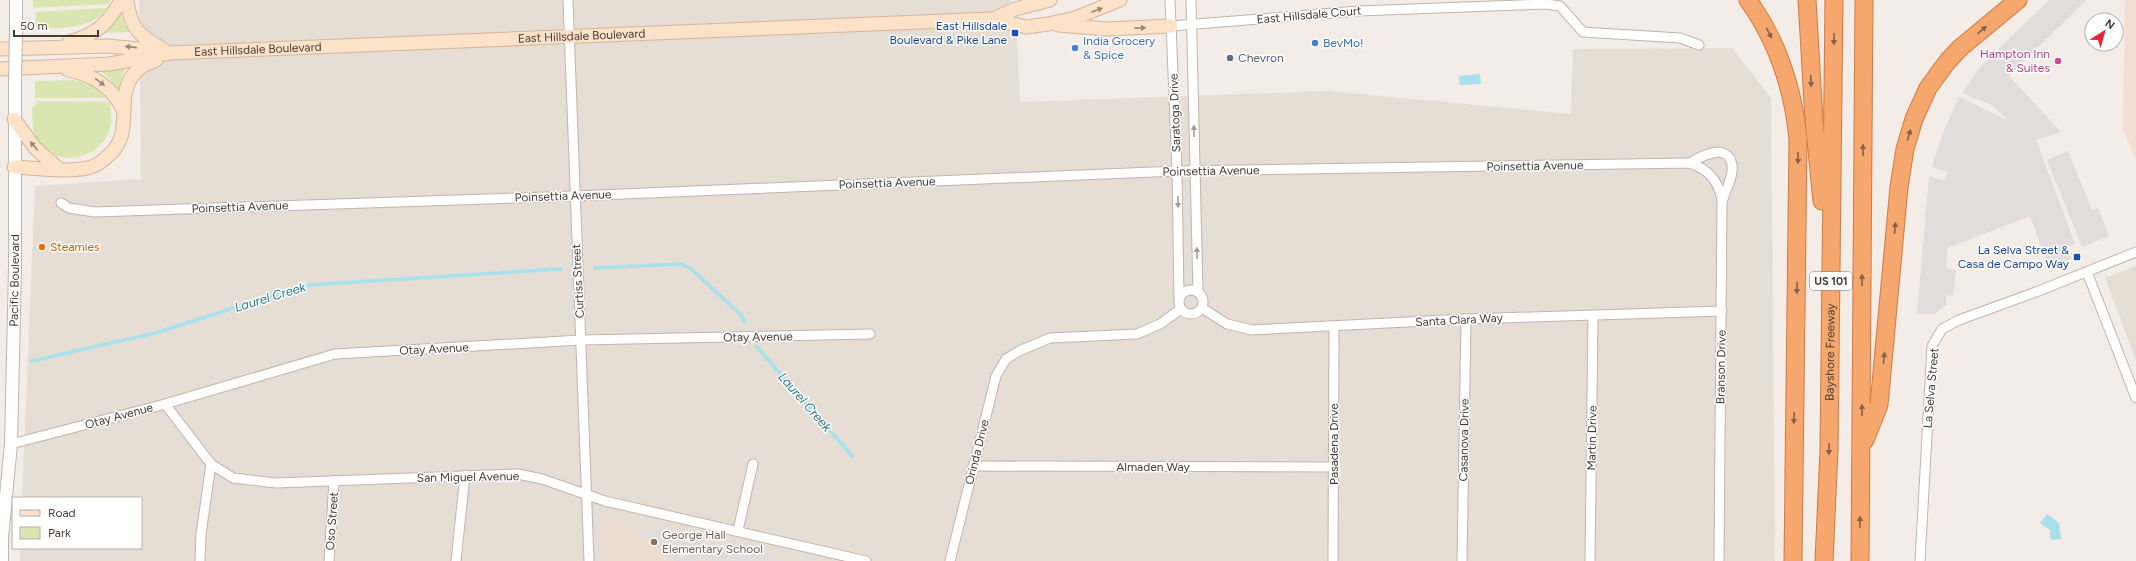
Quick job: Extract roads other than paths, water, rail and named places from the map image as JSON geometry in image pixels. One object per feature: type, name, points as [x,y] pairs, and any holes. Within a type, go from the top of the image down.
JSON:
[{"type":"highway","points":[[1748,0],[1767,28],[1780,57],[1794,106],[1798,139],[1793,561]]},
{"type":"highway","points":[[1807,0],[1814,120],[1831,270]]},
{"type":"highway","name":"Bayshore Freeway","points":[[1824,561],[1828,471],[1834,0]]},
{"type":"highway","name":"US 101","points":[[1860,561],[1864,0]]},
{"type":"highway","points":[[1861,449],[1879,405],[1901,166],[1914,119],[1928,88],[1947,62],[1960,48],[2018,0]]},
{"type":"main road","points":[[47,48],[81,40],[94,32],[110,19],[121,0]]},
{"type":"main road","points":[[127,0],[131,21],[136,29],[149,41],[170,53]]},
{"type":"main road","name":"East Hillsdale Boulevard","points":[[993,19],[1015,9],[1050,0]]},
{"type":"main road","name":"East Hillsdale Boulevard","points":[[0,69],[110,64],[170,53],[993,19],[1026,27],[1074,18],[1120,0]]},
{"type":"main road","points":[[1048,24],[1108,29],[1171,26]]},
{"type":"main road","name":"East Hillsdale Boulevard","points":[[0,49],[130,46],[170,53]]},
{"type":"main road","points":[[14,167],[78,169],[92,167],[102,161],[112,152],[120,141],[125,124],[124,112],[128,84],[131,77],[143,66],[170,53]]},
{"type":"main road","points":[[50,67],[92,76],[112,92],[124,112]]},
{"type":"main road","points":[[14,119],[36,149],[59,169]]},
{"type":"street","name":"Pacific Boulevard","points":[[2,561],[2,538],[11,444],[15,268],[14,119],[16,0]]},
{"type":"street","name":"Curtiss Street","points":[[568,0],[574,196],[589,561]]},
{"type":"street","name":"Saratoga Drive","points":[[1170,0],[1178,171],[1179,297]]},
{"type":"street","name":"Saratoga Drive","points":[[1191,0],[1198,292]]},
{"type":"street","name":"East Hillsdale Court","points":[[1171,26],[1358,11],[1546,4],[1560,6],[1583,32],[1680,38],[1699,45]]},
{"type":"street","points":[[1690,163],[1712,152],[1724,155],[1730,160],[1732,172],[1722,200]]},
{"type":"street","name":"Poinsettia Avenue","points":[[61,203],[74,209],[95,212],[574,196],[1195,170],[1690,163],[1712,174]]},
{"type":"street","name":"Branson Drive","points":[[1712,174],[1719,187],[1722,200],[1719,561]]},
{"type":"street","name":"La Selva Street","points":[[1920,561],[1932,346],[1942,329],[1960,320],[2136,252]]},
{"type":"street","points":[[2087,272],[2136,398]]},
{"type":"street","points":[[1189,290],[1198,292],[1203,299],[1202,308],[1191,314],[1185,313],[1178,303],[1179,297],[1183,292],[1189,290]]},
{"type":"street","name":"Santa Clara Way","points":[[1202,308],[1227,324],[1252,330],[1334,327],[1466,319],[1722,311]]},
{"type":"street","name":"Orinda Drive","points":[[950,561],[996,376],[1006,359],[1019,351],[1050,338],[1137,334],[1160,324],[1181,309]]},
{"type":"street","name":"Martin Drive","points":[[1590,561],[1593,316]]},
{"type":"street","name":"Casanova Drive","points":[[1462,561],[1466,319]]},
{"type":"street","name":"Pasadena Drive","points":[[1333,561],[1334,327]]},
{"type":"street","name":"Otay Avenue","points":[[11,444],[165,404],[335,354],[581,340],[870,334]]},
{"type":"street","name":"San Miguel Avenue","points":[[165,404],[211,464],[232,478],[276,483],[518,474],[542,479],[605,500],[866,561]]},
{"type":"street","points":[[200,561],[201,534],[211,464]]},
{"type":"street","points":[[738,530],[753,464]]},
{"type":"street","name":"Almaden Way","points":[[973,466],[1333,467]]},
{"type":"street","points":[[456,561],[465,475]]},
{"type":"street","name":"Oso Street","points":[[329,561],[334,481]]},
{"type":"water","points":[[1480,74],[1481,84],[1460,85],[1459,76]]},
{"type":"water","points":[[2047,514],[2059,523],[2061,539],[2051,540],[2050,530],[2040,523]]},
{"type":"waterway","name":"Laurel Creek","points":[[595,268],[681,264],[690,268],[740,314],[745,322]]},
{"type":"waterway","name":"Laurel Creek","points":[[32,361],[155,333],[307,285],[561,269]]},
{"type":"waterway","name":"Laurel Creek","points":[[756,346],[853,457]]},
{"type":"place","name":"East Hillsdale Boulevard & Pike Lane","points":[[1015,33]]},
{"type":"place","name":"BevMo!","points":[[1315,43]]},
{"type":"place","name":"India Grocery & Spice","points":[[1075,48]]},
{"type":"place","name":"Chevron","points":[[1230,58]]},
{"type":"place","name":"Hampton Inn & Suites","points":[[2058,61]]},
{"type":"place","name":"Steamies","points":[[42,247]]},
{"type":"place","name":"La Selva Street & Casa de Campo Way","points":[[2077,257]]},
{"type":"place","name":"George Hall Elementary School","points":[[654,542]]}]
